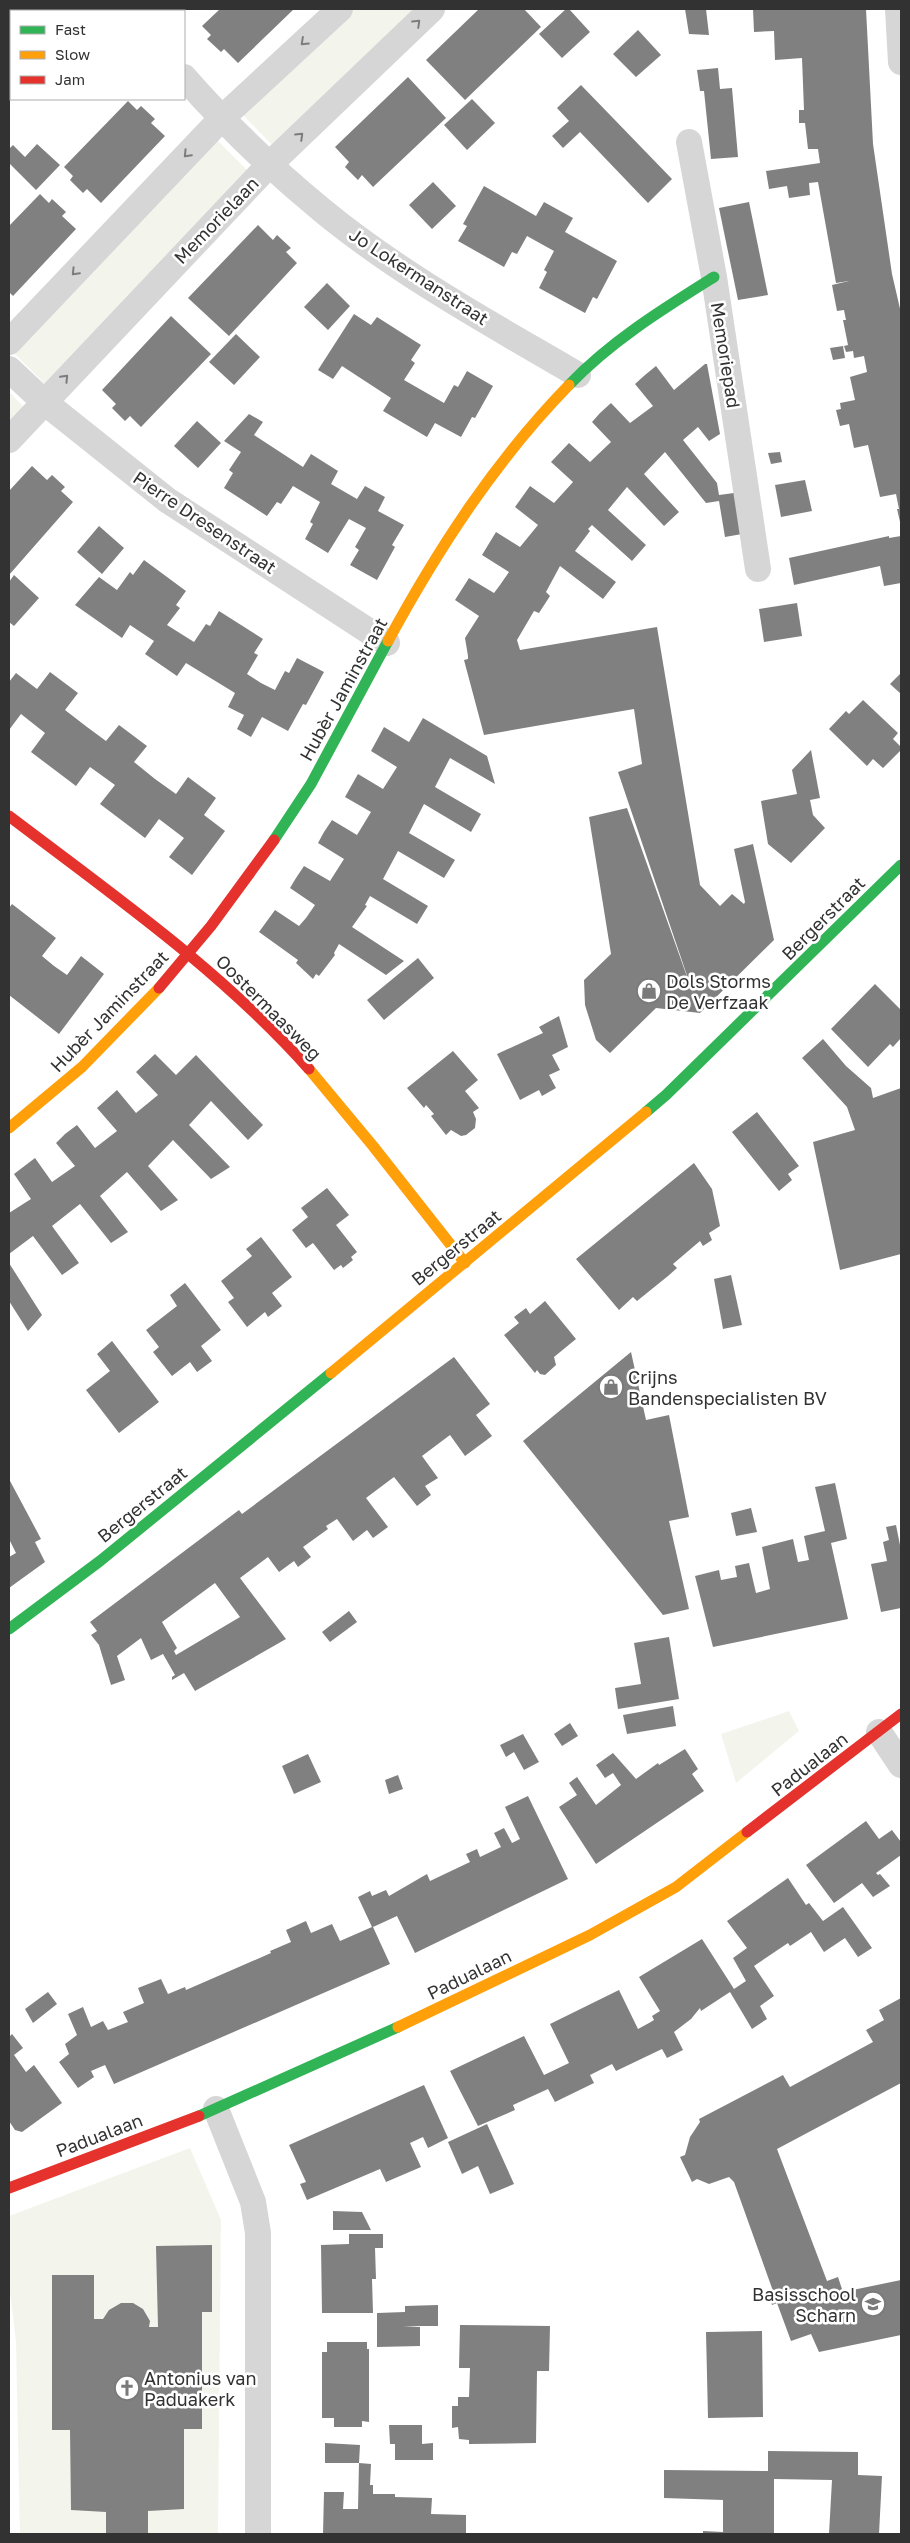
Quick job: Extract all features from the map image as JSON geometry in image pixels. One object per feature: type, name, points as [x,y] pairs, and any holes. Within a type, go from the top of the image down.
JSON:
[{"type":"street","points":[[9,342],[221,119],[340,9]]},
{"type":"street","name":"Memorielaan","points":[[9,440],[43,401],[269,165],[432,9]]},
{"type":"street","points":[[898,9],[901,62]]},
{"type":"street","name":"Jo Lokermanstraat","points":[[185,78],[221,119],[269,165],[324,212],[382,255],[479,317],[578,374]]},
{"type":"street","name":"Memoriepad","points":[[689,142],[714,277],[758,569]]},
{"type":"street","name":"Hubèr Jaminstraat","points":[[9,1128],[68,1080],[133,1016],[189,954],[249,875],[310,786],[433,562],[475,497],[526,433],[578,374],[652,316],[714,277]]},
{"type":"street","name":"Pierre Dresenstraat","points":[[9,369],[43,401],[167,500],[387,643]]},
{"type":"street","name":"Oostermaasweg","points":[[9,816],[189,954],[259,1017],[296,1056],[465,1263]]},
{"type":"street","name":"Bergerstraat","points":[[9,1629],[100,1561],[465,1263],[666,1095],[901,865]]},
{"type":"street","name":"Padualaan","points":[[9,2188],[216,2109],[459,1999],[590,1935],[676,1887],[901,1714]]},
{"type":"street","points":[[879,1732],[901,1765]]},
{"type":"street","points":[[216,2109],[253,2202],[258,2233],[258,2534]]},
{"type":"shaded area","points":[[355,9],[421,9],[274,147],[243,115]]},
{"type":"shaded area","points":[[217,140],[249,172],[46,385],[14,353]]},
{"type":"shaded area","points":[[9,392],[24,407],[9,425]]},
{"type":"shaded area","points":[[789,1711],[799,1731],[736,1783],[721,1734]]},
{"type":"shaded area","points":[[190,2148],[221,2220],[218,2534],[20,2534],[16,2342],[9,2284],[9,2216]]},
{"type":"building","points":[[9,9],[56,10],[10,10],[10,50]]},
{"type":"building","points":[[220,9],[294,9],[238,63],[224,49],[221,52],[207,39],[211,35],[202,26]]},
{"type":"building","points":[[479,9],[524,9],[541,27],[465,100],[426,60]]},
{"type":"building","points":[[566,9],[569,9],[590,32],[562,58],[539,34]]},
{"type":"building","points":[[685,9],[706,9],[709,35],[689,34]]},
{"type":"building","points":[[753,9],[866,9],[873,144],[892,274],[901,313],[901,526],[896,494],[880,497],[868,445],[854,448],[849,424],[840,426],[836,410],[841,409],[840,403],[855,400],[850,377],[867,372],[864,356],[854,358],[853,351],[846,352],[844,346],[848,345],[843,320],[846,320],[844,310],[837,311],[832,285],[849,281],[836,283],[818,182],[809,183],[810,195],[789,198],[787,186],[769,189],[766,171],[820,163],[818,149],[808,149],[805,123],[799,123],[799,110],[804,110],[802,58],[775,60],[774,31],[754,32]]},
{"type":"building","points":[[638,30],[661,55],[636,77],[613,54]]},
{"type":"building","points":[[718,68],[720,89],[732,88],[738,157],[711,159],[704,91],[700,91],[697,70]]},
{"type":"building","points":[[408,77],[446,118],[373,187],[362,175],[358,180],[345,167],[349,162],[335,147]]},
{"type":"building","points":[[581,85],[672,179],[648,203],[580,132],[563,148],[552,136],[569,121],[557,108]]},
{"type":"building","points":[[472,99],[495,123],[467,150],[444,125]]},
{"type":"building","points":[[128,101],[137,110],[141,106],[155,119],[151,123],[165,136],[101,203],[87,189],[83,193],[70,180],[73,176],[64,167]]},
{"type":"building","points":[[37,144],[60,165],[36,190],[9,163],[9,149],[13,145],[25,157]]},
{"type":"building","points":[[433,182],[456,206],[432,229],[409,205]]},
{"type":"building","points":[[484,186],[536,216],[544,202],[573,218],[565,232],[617,261],[597,299],[593,297],[585,313],[539,288],[547,272],[544,270],[554,251],[527,236],[517,254],[512,252],[504,267],[458,241],[467,226],[463,224]]},
{"type":"building","points":[[40,194],[49,203],[52,199],[66,212],[62,216],[76,229],[13,296],[9,292],[9,226]]},
{"type":"building","points":[[749,202],[768,295],[738,300],[719,208]]},
{"type":"building","points":[[258,225],[273,240],[277,235],[291,248],[286,252],[297,263],[229,336],[188,298]]},
{"type":"building","points":[[327,283],[350,306],[328,330],[304,307]]},
{"type":"building","points":[[354,314],[371,325],[377,317],[421,345],[411,360],[415,363],[404,380],[444,403],[454,385],[458,387],[467,371],[493,386],[475,418],[472,417],[461,437],[435,423],[427,437],[383,411],[391,398],[342,366],[333,379],[318,370]]},
{"type":"building","points":[[171,316],[211,354],[141,427],[130,416],[125,421],[112,408],[116,404],[102,390]]},
{"type":"building","points":[[236,334],[260,357],[234,385],[209,362]]},
{"type":"building","points":[[843,346],[845,358],[833,360],[830,348]]},
{"type":"building","points":[[707,364],[720,434],[709,441],[698,427],[683,440],[717,483],[719,495],[734,493],[742,534],[725,537],[719,501],[706,503],[665,452],[644,474],[679,512],[664,526],[627,487],[608,510],[646,545],[632,561],[592,525],[588,529],[590,531],[575,551],[616,582],[603,599],[560,566],[546,592],[550,596],[539,613],[534,611],[517,640],[520,650],[657,627],[700,885],[720,906],[732,894],[744,904],[734,849],[753,844],[774,940],[700,1013],[656,1008],[610,1053],[596,1040],[585,1005],[584,980],[611,954],[589,817],[627,808],[695,999],[618,772],[642,764],[634,709],[484,735],[464,660],[468,659],[465,638],[479,616],[455,600],[469,578],[494,593],[509,572],[482,555],[496,532],[520,547],[538,525],[515,507],[530,486],[554,503],[573,482],[551,462],[569,443],[590,462],[611,442],[592,422],[600,413],[611,403],[630,423],[653,406],[635,384],[656,366],[674,390]]},
{"type":"building","points":[[249,414],[263,422],[254,435],[303,467],[311,454],[338,471],[331,484],[357,499],[365,486],[385,497],[378,511],[404,525],[392,545],[395,547],[377,580],[350,565],[359,550],[355,547],[366,528],[349,519],[328,553],[305,539],[313,524],[310,522],[320,502],[293,486],[281,504],[277,502],[267,516],[224,488],[233,473],[229,470],[241,452],[224,441]]},
{"type":"building","points":[[197,421],[221,443],[198,468],[174,446]]},
{"type":"building","points":[[780,452],[782,462],[771,464],[768,453]]},
{"type":"building","points":[[32,466],[47,480],[52,475],[65,487],[61,491],[73,502],[9,575],[9,491]]},
{"type":"building","points":[[805,480],[812,511],[781,517],[775,485]]},
{"type":"building","points":[[99,526],[124,548],[102,574],[77,552]]},
{"type":"building","points":[[889,536],[889,538],[901,536],[901,583],[884,586],[880,566],[794,585],[789,558]]},
{"type":"building","points":[[144,560],[186,591],[176,605],[180,608],[167,625],[194,642],[206,624],[210,626],[219,611],[263,639],[254,653],[258,655],[247,674],[261,683],[275,690],[285,671],[289,673],[297,658],[324,672],[306,705],[303,704],[288,731],[262,717],[251,737],[237,729],[244,715],[228,707],[235,693],[186,663],[177,676],[145,654],[154,641],[130,625],[122,638],[75,605],[99,577],[117,590],[130,572],[133,575]]},
{"type":"building","points":[[14,575],[39,598],[14,626],[9,622],[9,582]]},
{"type":"building","points":[[797,603],[802,636],[764,642],[759,609]]},
{"type":"building","points":[[50,672],[78,693],[65,710],[87,727],[106,741],[119,725],[147,746],[134,762],[155,779],[176,794],[188,777],[216,798],[204,815],[225,831],[192,875],[169,857],[184,838],[159,819],[145,838],[100,804],[115,785],[90,767],[76,786],[31,752],[45,733],[21,714],[9,730],[9,682],[16,673],[37,689]]},
{"type":"building","points":[[901,673],[901,694],[890,684]]},
{"type":"building","points":[[863,700],[898,733],[893,739],[901,747],[901,750],[883,768],[873,759],[867,766],[829,729],[846,711],[849,714]]},
{"type":"building","points":[[423,718],[487,756],[495,784],[450,758],[435,787],[481,814],[471,832],[424,804],[409,833],[455,860],[444,878],[398,851],[383,879],[428,906],[417,924],[370,896],[365,905],[367,906],[352,927],[404,961],[386,975],[339,944],[334,953],[335,955],[319,976],[316,974],[313,979],[296,963],[298,960],[259,932],[275,910],[299,926],[306,918],[315,905],[290,888],[304,866],[330,881],[344,859],[318,843],[332,820],[357,835],[371,812],[345,797],[358,774],[383,789],[397,767],[371,751],[384,727],[409,742]]},
{"type":"building","points":[[811,750],[820,798],[810,800],[813,815],[825,828],[791,863],[768,844],[761,801],[797,794],[792,770]]},
{"type":"building","points":[[12,904],[56,938],[42,956],[54,966],[67,975],[81,956],[104,974],[59,1034],[9,995],[9,908]]},
{"type":"building","points":[[418,958],[434,978],[384,1020],[367,1000]]},
{"type":"building","points":[[875,984],[901,1010],[901,1038],[893,1047],[890,1044],[868,1067],[831,1029]]},
{"type":"building","points":[[559,1016],[568,1047],[552,1055],[560,1070],[549,1075],[556,1088],[542,1096],[539,1090],[520,1100],[497,1054],[543,1033],[539,1027]]},
{"type":"building","points":[[823,1039],[846,1066],[871,1088],[873,1098],[901,1088],[901,1254],[840,1270],[813,1142],[855,1130],[847,1107],[802,1058]]},
{"type":"building","points":[[453,1051],[478,1080],[465,1091],[479,1108],[473,1112],[476,1119],[475,1128],[466,1135],[461,1136],[451,1130],[446,1135],[431,1116],[434,1114],[426,1105],[424,1108],[407,1088]]},
{"type":"building","points":[[155,1054],[176,1075],[196,1055],[263,1125],[248,1140],[211,1101],[189,1125],[230,1167],[211,1179],[173,1140],[148,1166],[178,1200],[161,1211],[127,1172],[100,1196],[128,1232],[111,1243],[80,1204],[52,1226],[79,1263],[62,1275],[33,1236],[9,1254],[9,1213],[31,1199],[14,1174],[35,1158],[52,1182],[75,1166],[56,1143],[65,1134],[77,1125],[95,1148],[117,1131],[97,1108],[117,1090],[136,1113],[158,1095],[136,1072]]},
{"type":"building","points":[[757,1112],[799,1166],[788,1174],[792,1180],[779,1191],[732,1132]]},
{"type":"building","points":[[694,1163],[712,1189],[720,1226],[709,1233],[712,1240],[703,1246],[700,1241],[673,1264],[677,1268],[668,1276],[637,1301],[633,1297],[619,1310],[576,1259]]},
{"type":"building","points":[[327,1188],[349,1215],[336,1225],[357,1252],[351,1257],[353,1260],[343,1268],[341,1265],[334,1270],[313,1243],[306,1248],[292,1230],[308,1217],[301,1208]]},
{"type":"building","points":[[261,1237],[292,1277],[272,1293],[282,1306],[268,1317],[265,1312],[247,1327],[228,1302],[234,1298],[221,1281],[252,1256],[246,1249]]},
{"type":"building","points":[[9,1263],[42,1315],[28,1331],[9,1301]]},
{"type":"building","points":[[731,1275],[742,1325],[723,1329],[714,1279]]},
{"type":"building","points":[[185,1283],[221,1330],[201,1346],[212,1361],[197,1372],[190,1362],[172,1376],[153,1352],[159,1347],[146,1330],[177,1306],[170,1295]]},
{"type":"building","points":[[545,1301],[576,1339],[554,1357],[556,1365],[545,1375],[540,1374],[537,1370],[535,1373],[504,1335],[519,1323],[514,1317],[526,1308],[530,1314]]},
{"type":"building","points":[[112,1341],[159,1402],[119,1433],[86,1390],[110,1371],[97,1354]]},
{"type":"building","points":[[631,1352],[646,1420],[669,1415],[689,1517],[669,1521],[689,1609],[663,1615],[523,1441]]},
{"type":"building","points":[[454,1357],[490,1404],[476,1415],[492,1436],[465,1456],[450,1435],[422,1456],[438,1478],[425,1486],[431,1495],[417,1506],[394,1477],[366,1498],[388,1527],[373,1538],[367,1530],[353,1541],[337,1519],[326,1526],[328,1529],[303,1547],[311,1557],[298,1567],[294,1561],[279,1572],[268,1557],[240,1578],[286,1639],[195,1691],[184,1673],[172,1680],[172,1677],[175,1675],[163,1654],[151,1660],[141,1638],[117,1656],[125,1680],[111,1685],[99,1645],[91,1635],[97,1631],[90,1622],[239,1510],[242,1514]],"holes":[[[215,1583],[240,1617],[176,1655],[174,1651],[177,1648],[162,1622]]]},
{"type":"building","points":[[9,1479],[41,1539],[35,1542],[45,1562],[9,1588],[9,1557],[16,1553],[9,1539]]},
{"type":"building","points":[[835,1483],[847,1539],[831,1543],[848,1619],[713,1647],[695,1576],[719,1570],[721,1580],[737,1577],[735,1566],[749,1563],[756,1593],[770,1589],[762,1547],[793,1539],[798,1562],[809,1560],[804,1536],[825,1531],[815,1487]]},
{"type":"building","points":[[751,1508],[757,1532],[736,1536],[731,1513]]},
{"type":"building","points":[[896,1525],[901,1550],[901,1608],[881,1612],[871,1564],[887,1561],[883,1542],[889,1540],[886,1527]]},
{"type":"building","points":[[349,1611],[357,1622],[330,1642],[322,1632]]},
{"type":"building","points":[[669,1637],[679,1699],[618,1709],[615,1688],[641,1684],[634,1643]]},
{"type":"building","points":[[673,1706],[676,1726],[627,1734],[623,1715]]},
{"type":"building","points":[[570,1723],[578,1736],[562,1746],[554,1734]]},
{"type":"building","points":[[523,1734],[539,1762],[524,1770],[514,1752],[506,1757],[500,1745]]},
{"type":"building","points":[[685,1749],[698,1769],[692,1774],[704,1791],[596,1864],[559,1807],[577,1795],[569,1783],[577,1777],[596,1805],[621,1785],[613,1773],[605,1778],[596,1765],[613,1753],[636,1779],[658,1763],[659,1765]]},
{"type":"building","points":[[308,1754],[321,1782],[294,1794],[282,1766]]},
{"type":"building","points":[[398,1775],[403,1789],[389,1794],[385,1780]]},
{"type":"building","points":[[528,1796],[568,1879],[415,1953],[397,1916],[373,1927],[390,1964],[114,2084],[105,2065],[91,2071],[94,2077],[78,2088],[59,2062],[69,2054],[65,2044],[77,2035],[68,2014],[83,2007],[91,2027],[103,2021],[108,2030],[128,2022],[123,2012],[144,2003],[138,1988],[161,1979],[168,1994],[185,1987],[186,1990],[271,1953],[270,1951],[291,1942],[286,1930],[306,1921],[311,1933],[332,1924],[340,1941],[372,1927],[358,1897],[370,1891],[372,1896],[386,1890],[389,1896],[427,1874],[430,1881],[470,1862],[466,1854],[477,1849],[480,1857],[501,1847],[494,1833],[504,1828],[512,1843],[520,1839],[505,1807]]},
{"type":"building","points":[[866,1821],[879,1839],[892,1830],[901,1842],[901,1855],[876,1873],[880,1874],[890,1886],[873,1897],[862,1883],[834,1903],[806,1865]]},
{"type":"building","points":[[788,1878],[806,1905],[809,1903],[823,1921],[843,1907],[872,1948],[858,1957],[845,1938],[824,1952],[811,1932],[790,1946],[788,1943],[754,1966],[774,1996],[760,2006],[767,2019],[752,2029],[730,1992],[701,2011],[700,2008],[691,2019],[674,2032],[683,2050],[667,2058],[662,2049],[616,2071],[612,2064],[590,2075],[594,2083],[555,2102],[548,2089],[513,2105],[515,2110],[478,2126],[450,2071],[524,2036],[544,2075],[569,2063],[550,2024],[619,1990],[638,2029],[654,2020],[652,2016],[660,2011],[639,1977],[702,1939],[734,1989],[746,1981],[733,1958],[747,1948],[727,1921]]},
{"type":"building","points":[[48,1992],[57,2004],[33,2023],[25,2009]]},
{"type":"building","points":[[901,1998],[901,2083],[777,2149],[827,2281],[838,2277],[843,2292],[901,2280],[901,2335],[819,2352],[811,2334],[791,2341],[777,2303],[772,2305],[768,2293],[773,2291],[734,2182],[729,2177],[709,2184],[697,2179],[692,2182],[680,2157],[685,2155],[690,2137],[700,2122],[699,2119],[783,2075],[790,2087],[873,2042],[866,2030],[884,2020],[879,2010]]},
{"type":"building","points":[[12,2034],[23,2048],[14,2055],[26,2072],[34,2065],[62,2103],[22,2132],[15,2130],[9,2121],[9,2037]]},
{"type":"building","points":[[424,2085],[448,2138],[428,2148],[423,2137],[410,2143],[421,2167],[386,2182],[380,2169],[307,2200],[300,2184],[306,2182],[289,2145]]},
{"type":"building","points":[[487,2124],[514,2184],[490,2194],[478,2166],[462,2174],[448,2142]]},
{"type":"building","points":[[333,2211],[362,2212],[371,2230],[333,2230]]},
{"type":"building","points":[[349,2234],[383,2234],[383,2248],[375,2248],[376,2279],[372,2279],[373,2313],[322,2313],[321,2245],[349,2244]]},
{"type":"building","name":"Antonius van Paduakerk","points":[[212,2245],[212,2312],[202,2312],[202,2429],[184,2429],[184,2509],[148,2511],[148,2534],[106,2534],[106,2512],[71,2510],[70,2430],[52,2430],[52,2275],[94,2275],[94,2319],[103,2319],[109,2310],[121,2303],[133,2303],[143,2309],[150,2321],[149,2327],[158,2327],[156,2246]]},
{"type":"building","points":[[438,2305],[438,2326],[403,2326],[420,2327],[420,2346],[377,2347],[377,2313],[405,2312],[405,2306]]},
{"type":"building","points":[[460,2325],[550,2326],[549,2371],[537,2371],[536,2443],[469,2444],[469,2440],[459,2439],[458,2427],[452,2428],[452,2406],[458,2406],[458,2397],[469,2397],[470,2368],[459,2368]]},
{"type":"building","points":[[762,2331],[763,2417],[708,2418],[706,2332]]},
{"type":"building","points":[[327,2342],[367,2342],[367,2349],[369,2349],[369,2422],[362,2421],[362,2427],[334,2427],[334,2418],[322,2418],[322,2352],[327,2352]]},
{"type":"building","points":[[389,2425],[422,2425],[422,2444],[433,2443],[433,2460],[395,2460],[395,2444],[390,2444]]},
{"type":"building","points":[[325,2443],[360,2445],[359,2463],[325,2463]]},
{"type":"building","points":[[768,2451],[858,2452],[858,2475],[882,2476],[879,2534],[829,2534],[832,2480],[774,2479],[774,2533],[703,2534],[703,2531],[723,2532],[723,2500],[664,2498],[664,2470],[768,2471]]},
{"type":"building","points":[[359,2463],[371,2464],[370,2485],[373,2485],[373,2494],[395,2494],[395,2497],[432,2498],[431,2514],[466,2515],[466,2534],[323,2534],[324,2492],[344,2492],[343,2509],[358,2509]]},
{"type":"traffic: fast","points":[[569,385],[620,340],[714,277]]},
{"type":"traffic: fast","points":[[274,840],[311,784],[388,641]]},
{"type":"traffic: fast","points":[[646,1112],[666,1095],[901,865]]},
{"type":"traffic: fast","points":[[9,1629],[100,1561],[331,1373]]},
{"type":"traffic: fast","points":[[199,2116],[398,2027]]},
{"type":"traffic: slow","points":[[388,641],[427,573],[469,507],[517,444],[569,385]]},
{"type":"traffic: slow","points":[[9,1128],[82,1067],[159,988]]},
{"type":"traffic: slow","points":[[309,1069],[373,1146],[465,1263]]},
{"type":"traffic: slow","points":[[331,1373],[646,1112]]},
{"type":"traffic: slow","points":[[398,2027],[590,1935],[676,1887],[747,1832]]},
{"type":"traffic: jam","points":[[9,816],[127,905],[203,967],[240,999],[309,1069]]},
{"type":"traffic: jam","points":[[159,988],[211,926],[274,840]]},
{"type":"traffic: jam","points":[[747,1832],[901,1714]]},
{"type":"traffic: jam","points":[[9,2188],[199,2116]]},
{"type":"place","name":"Dols Storms De Verfzaak","points":[[649,991]]},
{"type":"place","name":"Crijns Bandenspecialisten BV","points":[[611,1387]]},
{"type":"place","name":"Basisschool Scharn","points":[[873,2304]]},
{"type":"place","name":"Antonius van Paduakerk","points":[[127,2388]]}]
